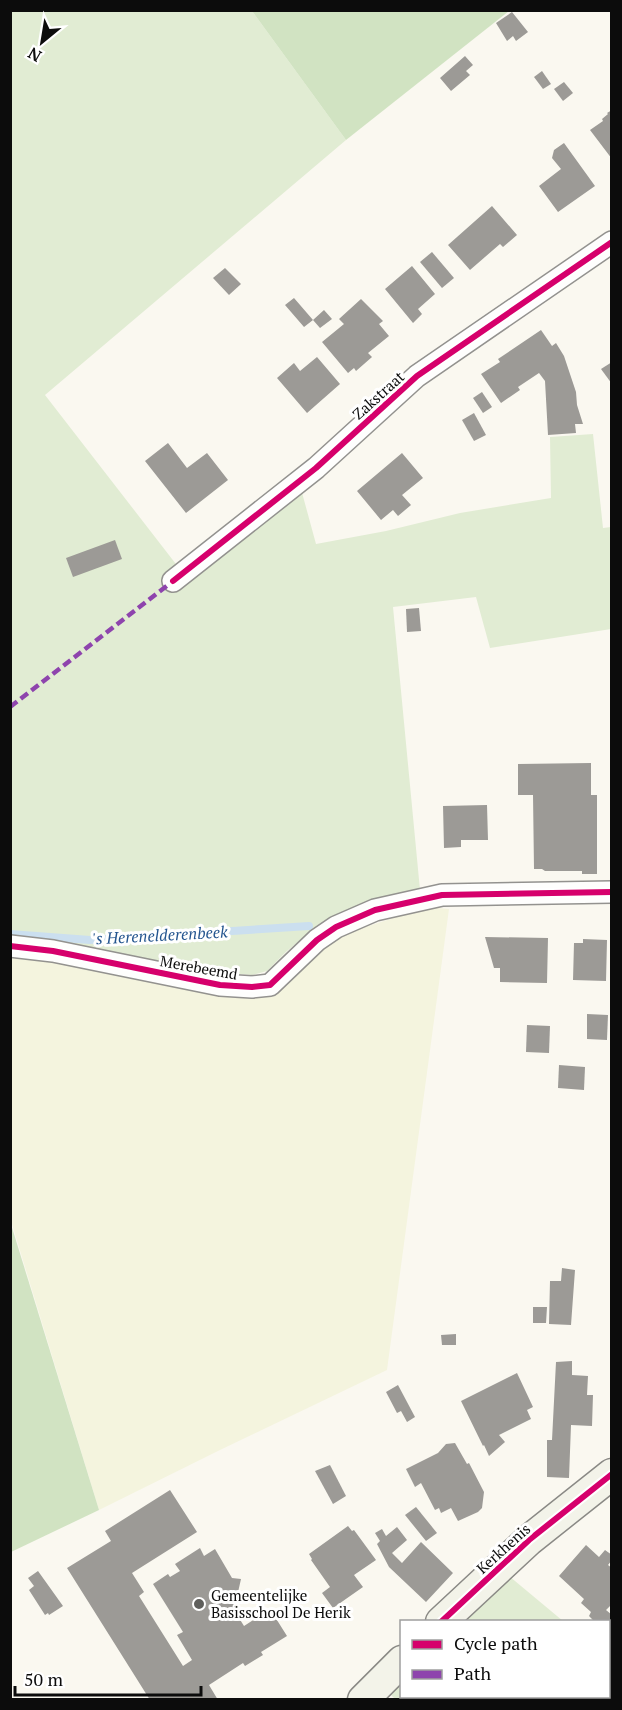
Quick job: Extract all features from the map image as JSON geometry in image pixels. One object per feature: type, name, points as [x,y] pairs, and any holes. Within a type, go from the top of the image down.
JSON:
[{"type":"street","name":"Zakstraat","points":[[173,581],[316,468],[417,376],[612,242]]},
{"type":"street","name":"Merebeemd","points":[[10,946],[53,951],[220,985],[252,987],[270,985],[317,940],[336,927],[375,910],[442,895],[612,892]]},
{"type":"street","name":"Kerkhenis","points":[[443,1620],[529,1540],[612,1474]]},
{"type":"street","points":[[363,1700],[400,1663]]},
{"type":"green space","points":[[10,11],[252,11],[346,140],[45,395],[179,568],[301,489],[316,544],[386,531],[460,513],[551,498],[550,437],[593,434],[603,528],[611,527],[611,629],[490,648],[476,597],[393,607],[420,890],[351,909],[312,930],[267,971],[252,975],[11,937]]},
{"type":"green space","points":[[252,11],[509,11],[346,140]]},
{"type":"green space","points":[[427,907],[449,909],[387,1370],[99,1510],[11,1221],[10,956],[53,960],[247,997],[264,997],[278,990],[293,978],[321,947],[341,935]]},
{"type":"green space","points":[[10,1221],[99,1510],[11,1552],[10,1552]]},
{"type":"green space","points":[[509,1576],[562,1620],[466,1620]]},
{"type":"green space","points":[[611,1662],[611,1699],[396,1700],[391,1695],[400,1685],[400,1698],[610,1698]]},
{"type":"building","points":[[512,12],[528,32],[516,41],[513,36],[507,41],[496,23]]},
{"type":"building","points":[[465,56],[473,65],[466,71],[470,75],[451,91],[440,78]]},
{"type":"building","points":[[542,71],[551,84],[543,89],[534,77]]},
{"type":"building","points":[[564,82],[573,93],[563,101],[554,89]]},
{"type":"building","points":[[612,110],[612,159],[590,130],[603,121],[602,119]]},
{"type":"building","points":[[564,143],[595,186],[558,212],[539,186],[561,169],[552,158],[554,150]]},
{"type":"building","points":[[492,206],[517,235],[503,247],[500,244],[470,270],[448,245]]},
{"type":"building","points":[[432,252],[454,278],[442,288],[420,262]]},
{"type":"building","points":[[412,266],[435,294],[418,309],[422,314],[413,323],[385,289]]},
{"type":"building","points":[[225,268],[241,284],[229,295],[213,278]]},
{"type":"building","points":[[294,298],[313,320],[304,327],[285,305]]},
{"type":"building","points":[[361,299],[383,321],[379,324],[389,336],[368,353],[372,357],[356,371],[354,368],[348,373],[322,342],[344,324],[339,319]]},
{"type":"building","points":[[324,310],[332,319],[320,328],[313,320]]},
{"type":"building","points":[[541,330],[552,346],[556,343],[564,356],[576,392],[577,405],[583,424],[575,424],[576,433],[548,435],[545,381],[539,373],[518,387],[520,390],[501,403],[481,374],[500,362],[498,359]]},
{"type":"building","points":[[317,357],[340,384],[307,413],[277,378],[294,363],[300,371]]},
{"type":"building","points":[[612,362],[612,384],[601,369]]},
{"type":"building","points":[[482,392],[492,407],[483,413],[473,398]]},
{"type":"building","points":[[474,413],[486,435],[474,441],[462,420]]},
{"type":"building","points":[[168,443],[187,468],[207,453],[228,480],[186,513],[145,461]]},
{"type":"building","points":[[402,453],[423,478],[402,495],[411,505],[398,516],[393,510],[381,520],[357,491]]},
{"type":"building","points":[[115,540],[122,559],[73,577],[66,558]]},
{"type":"building","points":[[419,608],[421,631],[407,632],[406,609]]},
{"type":"building","points":[[591,763],[591,795],[597,795],[597,874],[582,874],[582,871],[534,869],[533,795],[518,795],[518,764]]},
{"type":"building","points":[[487,805],[488,840],[461,840],[461,847],[444,848],[443,806]]},
{"type":"building","points":[[485,937],[548,938],[547,983],[500,982],[500,968],[494,968]]},
{"type":"building","points":[[583,939],[607,940],[606,981],[573,980],[574,943],[583,943]]},
{"type":"building","points":[[587,1014],[608,1015],[607,1040],[587,1039]]},
{"type":"building","points":[[527,1025],[550,1026],[549,1053],[526,1052]]},
{"type":"building","points":[[559,1065],[585,1067],[584,1090],[558,1088]]},
{"type":"building","points":[[562,1268],[575,1270],[571,1325],[549,1324],[550,1281],[561,1281]]},
{"type":"building","points":[[533,1307],[547,1307],[546,1323],[533,1323]]},
{"type":"building","points":[[456,1334],[456,1345],[442,1345],[441,1335]]},
{"type":"building","points":[[572,1361],[572,1375],[588,1376],[587,1395],[593,1395],[592,1426],[571,1425],[569,1478],[547,1477],[547,1440],[552,1440],[556,1362]]},
{"type":"building","points":[[517,1373],[533,1407],[527,1410],[531,1419],[499,1435],[505,1442],[489,1456],[461,1401]]},
{"type":"building","points":[[398,1385],[415,1417],[407,1422],[401,1411],[397,1413],[386,1392]]},
{"type":"building","points":[[455,1443],[467,1464],[469,1463],[484,1492],[482,1508],[458,1521],[451,1508],[441,1513],[439,1508],[435,1510],[421,1483],[415,1487],[406,1469],[438,1453],[446,1444]]},
{"type":"building","points":[[330,1465],[346,1496],[333,1504],[315,1471]]},
{"type":"building","points":[[170,1490],[197,1532],[132,1573],[144,1592],[139,1596],[183,1666],[192,1660],[177,1635],[183,1632],[153,1584],[168,1574],[170,1577],[180,1571],[175,1564],[200,1548],[204,1556],[215,1549],[232,1578],[241,1579],[234,1610],[244,1626],[270,1609],[287,1636],[261,1652],[263,1655],[245,1666],[243,1663],[209,1685],[218,1700],[150,1700],[67,1568],[111,1541],[105,1531]]},
{"type":"building","points":[[416,1507],[437,1533],[426,1541],[405,1515]]},
{"type":"building","points":[[348,1526],[352,1531],[354,1530],[376,1560],[354,1575],[363,1587],[333,1608],[322,1593],[330,1587],[309,1554]]},
{"type":"building","points":[[397,1527],[407,1540],[392,1553],[402,1563],[421,1542],[453,1573],[426,1602],[389,1567],[377,1544],[380,1541],[375,1533],[382,1529],[386,1536]]},
{"type":"building","points":[[586,1545],[599,1557],[605,1550],[612,1555],[612,1560],[608,1565],[612,1568],[610,1570],[612,1571],[612,1604],[606,1610],[612,1615],[612,1636],[610,1635],[610,1620],[593,1620],[589,1616],[591,1612],[581,1603],[584,1599],[559,1576]]},
{"type":"building","points":[[38,1571],[63,1606],[49,1615],[48,1613],[45,1615],[29,1590],[34,1586],[28,1578]]},
{"type":"waterway","name":"'s Herenelderenbeek","points":[[10,934],[90,940],[309,926]]},
{"type":"marked path","points":[[10,707],[173,581]]},
{"type":"cycle path","points":[[173,581],[316,468],[417,376],[612,242]]},
{"type":"cycle path","points":[[10,946],[53,951],[220,985],[252,987],[270,985],[317,940],[336,927],[375,910],[442,895],[612,892]]},
{"type":"cycle path","points":[[443,1620],[529,1540],[612,1474]]},
{"type":"place","name":"Gemeentelijke Basisschool De Herik","points":[[199,1604]]}]
